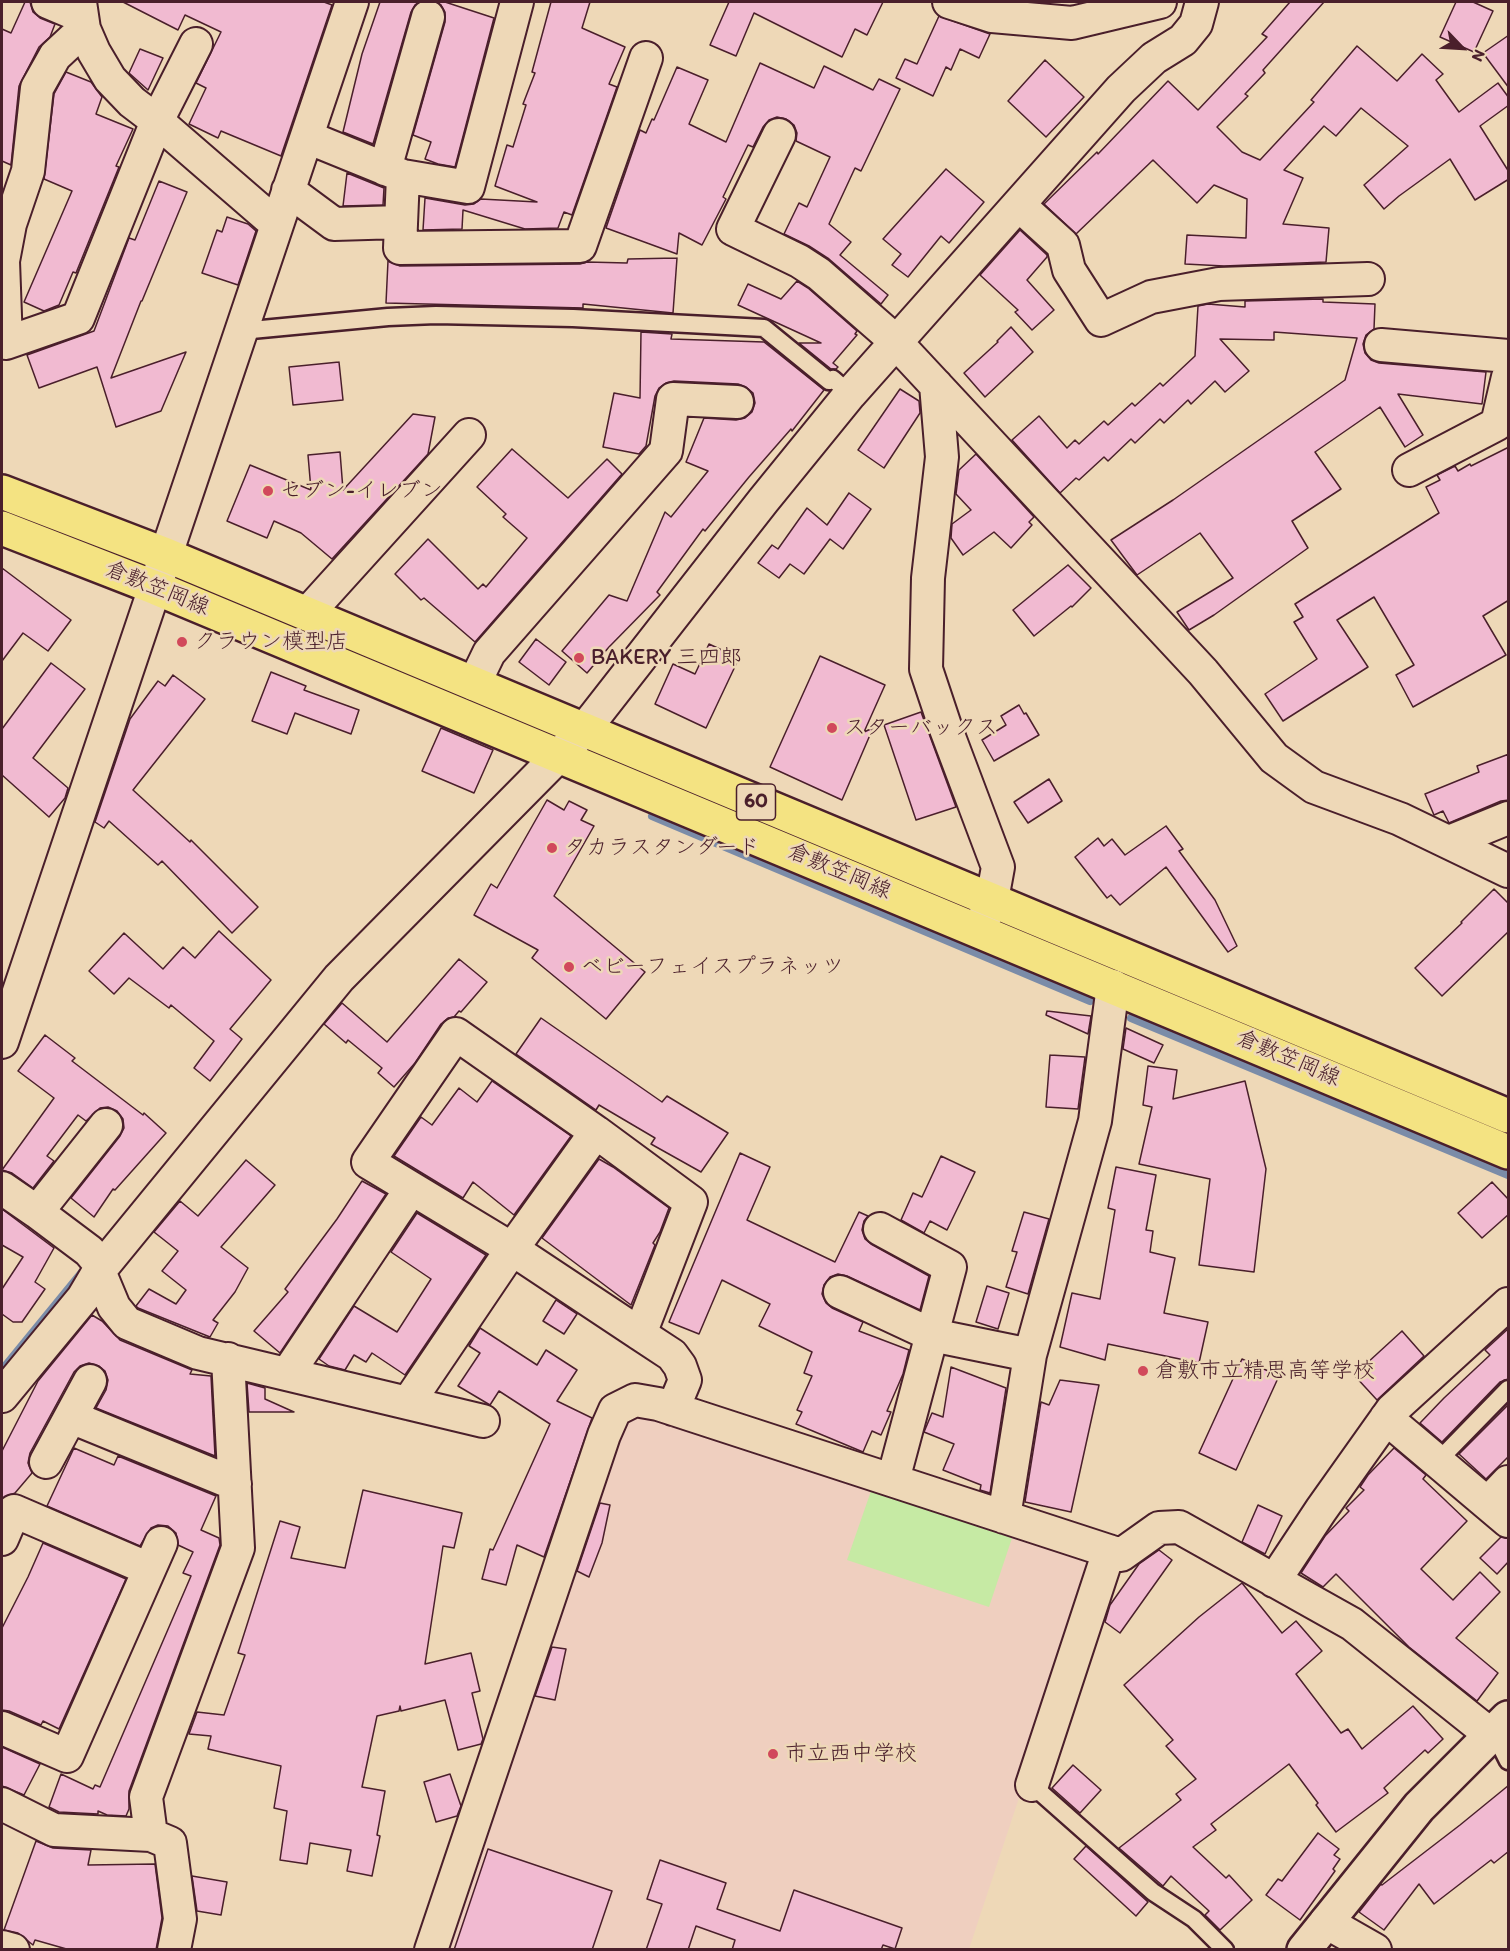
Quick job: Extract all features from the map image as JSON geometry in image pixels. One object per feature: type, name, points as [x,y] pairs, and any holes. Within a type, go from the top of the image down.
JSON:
[{"type":"main road","name":"倉敷笠岡線","points":[[2,492],[166,555],[1509,1116]]},
{"type":"main road","name":"倉敷笠岡線","points":[[2,528],[156,588],[560,755],[1509,1152]]},
{"type":"street","points":[[48,2],[82,16],[94,52],[110,79],[132,102],[158,121],[276,224]]},
{"type":"street","points":[[4,1024],[156,588],[352,2]]},
{"type":"street","points":[[307,137],[394,172],[468,187],[518,2]]},
{"type":"street","points":[[950,2],[992,16],[1062,12],[1072,23],[1160,2]]},
{"type":"street","points":[[2,1396],[83,1298],[96,1262],[339,978],[584,730],[763,501],[844,389],[888,335],[1019,205],[1121,89],[1154,58],[1183,40],[1199,10]]},
{"type":"street","points":[[82,16],[37,88],[28,171],[10,224],[3,261],[6,343],[78,318],[158,121],[196,44]]},
{"type":"street","points":[[428,17],[394,172],[401,222],[400,248],[580,246],[646,58]]},
{"type":"street","points":[[779,135],[733,230],[799,261],[819,274],[888,335],[1203,672],[1274,758],[1314,787],[1400,819],[1509,871]]},
{"type":"street","points":[[288,190],[334,224],[401,222]]},
{"type":"street","points":[[1019,205],[1063,245],[1069,270],[1101,321],[1151,297],[1219,284],[1368,279]]},
{"type":"street","points":[[1381,345],[1509,356]]},
{"type":"street","points":[[1409,470],[1497,424],[1509,377]]},
{"type":"street","points":[[936,385],[942,457],[928,578],[926,669],[998,867],[992,900],[978,930]]},
{"type":"street","points":[[474,684],[489,653],[666,451],[673,399],[737,402]]},
{"type":"street","points":[[307,614],[469,435]]},
{"type":"street","points":[[1449,842],[1509,818]]},
{"type":"street","points":[[1004,1517],[1030,1356],[1095,1121],[1113,986]]},
{"type":"street","points":[[640,1334],[691,1202],[456,1034],[368,1162],[512,1249],[640,1334],[672,1355],[680,1366],[685,1380],[673,1408]]},
{"type":"street","points":[[37,1212],[106,1125]]},
{"type":"street","points":[[408,1403],[512,1249],[596,1132]]},
{"type":"street","points":[[2,1188],[37,1212],[96,1262],[114,1307],[127,1323],[198,1353],[483,1421]]},
{"type":"street","points":[[288,1373],[411,1189]]},
{"type":"street","points":[[880,1229],[950,1266],[893,1480]]},
{"type":"street","points":[[840,1292],[932,1335],[1030,1356]]},
{"type":"street","points":[[1274,1581],[1392,1410],[1509,1304]]},
{"type":"street","points":[[151,1835],[146,1797],[238,1548],[228,1359]]},
{"type":"street","points":[[46,1462],[90,1381]]},
{"type":"street","points":[[430,1950],[604,1435],[615,1410],[634,1400],[673,1408],[1121,1556],[1159,1528],[1179,1527],[1352,1624],[1503,1738],[1419,1807],[1304,1950]]},
{"type":"street","points":[[71,1417],[235,1484]]},
{"type":"street","points":[[1386,1418],[1438,1461],[1502,1502]]},
{"type":"street","points":[[2,1539],[14,1510],[155,1556],[67,1756],[2,1728]]},
{"type":"street","points":[[1032,1785],[1108,1551]]},
{"type":"street","points":[[2,1804],[54,1830],[151,1835],[170,1843],[180,1919],[174,1950]]},
{"type":"street","points":[[1326,1922],[1375,1950]]},
{"type":"street","points":[[2,1947],[13,1950]]},
{"type":"lane","points":[[241,331],[388,316],[436,315],[573,318],[764,328],[829,381],[832,379],[844,389]]},
{"type":"lane","points":[[1438,1461],[1509,1389]]},
{"type":"lane","points":[[1032,1785],[1154,1892],[1194,1919],[1225,1950]]},
{"type":"shaded area","name":"市立西中学校","points":[[630,1407],[1098,1559],[969,1949],[446,1950]]},
{"type":"green space","points":[[871,1491],[1012,1538],[989,1607],[847,1560]]},
{"type":"building","points":[[25,2],[30,2],[33,12],[40,18],[55,24],[50,37],[39,47],[19,86],[11,165],[2,161],[2,29],[11,33]]},
{"type":"building","points":[[123,2],[324,2],[332,5],[281,156],[221,131],[218,138],[189,124],[206,88],[196,83],[221,32],[185,15],[178,30]]},
{"type":"building","points":[[380,2],[420,2],[411,12],[373,144],[343,132],[362,54]]},
{"type":"building","points":[[436,2],[445,2],[494,18],[455,167],[425,159],[431,142],[413,135],[445,22],[445,12]]},
{"type":"building","points":[[551,2],[590,2],[582,28],[625,47],[609,84],[617,87],[572,215],[564,212],[558,228],[525,229],[463,210],[462,229],[423,230],[425,198],[465,205],[474,204],[481,199],[537,202],[495,186],[507,145],[513,147],[526,105],[523,104],[535,73],[532,72]]},
{"type":"building","points":[[729,2],[883,2],[867,35],[855,29],[842,57],[754,13],[736,56],[710,45]]},
{"type":"building","points":[[1290,2],[1324,2],[1263,70],[1265,73],[1245,94],[1248,96],[1217,127],[1242,152],[1260,160],[1314,102],[1311,100],[1357,46],[1397,81],[1422,54],[1443,74],[1436,80],[1459,112],[1498,83],[1509,98],[1509,105],[1480,126],[1509,172],[1509,179],[1475,200],[1450,159],[1384,209],[1364,185],[1408,146],[1361,108],[1336,136],[1324,126],[1284,170],[1303,178],[1283,224],[1329,228],[1326,262],[1224,266],[1185,264],[1187,235],[1246,238],[1247,199],[1214,185],[1197,203],[1153,160],[1076,234],[1044,204],[1097,152],[1098,154],[1168,81],[1198,110],[1267,37],[1262,34]]},
{"type":"building","points":[[1456,2],[1473,2],[1493,11],[1474,52],[1440,37]]},
{"type":"building","points":[[939,16],[990,34],[979,58],[960,49],[951,70],[946,67],[933,96],[896,78],[905,59],[917,64]]},
{"type":"building","points":[[1509,35],[1509,88],[1483,53]]},
{"type":"building","points":[[140,49],[163,58],[148,90],[129,73]]},
{"type":"building","points":[[1045,60],[1084,97],[1046,137],[1008,101]]},
{"type":"building","points":[[760,63],[814,88],[824,66],[873,90],[879,79],[900,89],[861,171],[855,168],[829,224],[851,242],[840,255],[888,295],[881,304],[829,259],[784,234],[799,203],[807,207],[830,157],[796,141],[797,133],[794,125],[786,119],[777,117],[769,120],[753,147],[748,145],[723,197],[726,199],[702,245],[679,233],[677,254],[606,228],[640,130],[646,133],[652,119],[654,120],[677,67],[708,80],[689,124],[726,142]]},
{"type":"building","points":[[66,72],[91,82],[102,97],[96,114],[133,129],[116,166],[119,167],[76,273],[73,272],[59,305],[44,311],[24,302],[72,191],[44,179],[54,94]]},
{"type":"building","points":[[946,169],[984,202],[949,243],[941,236],[908,277],[892,265],[901,254],[883,239]]},
{"type":"building","points":[[347,173],[384,188],[383,205],[343,206]]},
{"type":"building","points":[[159,181],[187,192],[111,378],[186,352],[161,411],[116,427],[97,367],[39,388],[27,355],[94,331],[129,238],[135,240]]},
{"type":"building","points":[[227,217],[248,224],[256,231],[238,285],[202,273],[217,230],[222,232]]},
{"type":"building","points":[[1020,230],[1047,255],[1027,280],[1054,310],[1032,330],[1015,312],[1018,310],[980,275]]},
{"type":"building","points":[[677,258],[673,313],[583,304],[583,308],[386,303],[388,261],[400,266],[627,263],[628,259]]},
{"type":"building","points":[[797,281],[857,331],[855,334],[857,335],[833,363],[838,367],[836,369],[831,369],[799,343],[821,343],[738,305],[748,284],[781,299]]},
{"type":"building","points":[[1323,299],[1323,302],[1375,304],[1374,329],[1366,335],[1363,344],[1365,353],[1371,360],[1379,363],[1486,372],[1482,404],[1398,394],[1423,435],[1405,447],[1380,407],[1315,452],[1341,489],[1292,521],[1308,548],[1214,615],[1189,630],[1177,612],[1233,578],[1200,533],[1137,575],[1111,540],[1173,500],[1345,380],[1357,338],[1274,332],[1274,340],[1220,339],[1249,371],[1225,392],[1215,381],[1191,404],[1188,400],[1164,423],[1160,419],[1135,443],[1131,439],[1108,461],[1104,457],[1079,480],[1076,478],[1060,493],[1012,440],[1039,416],[1067,448],[1075,440],[1079,444],[1104,421],[1108,425],[1132,403],[1135,406],[1160,383],[1163,386],[1195,356],[1198,306],[1208,304],[1245,307],[1245,301]]},
{"type":"building","points":[[1011,327],[1033,352],[985,397],[964,373]]},
{"type":"building","points":[[641,332],[672,334],[671,339],[764,342],[824,390],[792,431],[791,429],[749,477],[705,531],[703,529],[657,592],[660,595],[587,673],[562,651],[609,595],[627,601],[665,512],[671,517],[708,471],[686,462],[704,418],[736,420],[745,418],[752,412],[755,403],[753,393],[738,384],[674,381],[666,383],[659,388],[655,396],[646,446],[639,454],[603,447],[614,393],[640,398]]},
{"type":"building","points":[[339,362],[343,400],[293,405],[289,367]]},
{"type":"building","points":[[900,389],[919,401],[920,413],[884,468],[858,450]]},
{"type":"building","points":[[413,414],[435,417],[428,454],[332,559],[301,533],[274,521],[267,538],[227,521],[250,465],[311,490],[308,455],[340,452],[343,490]]},
{"type":"building","points":[[1509,447],[1509,600],[1483,616],[1506,655],[1413,707],[1396,675],[1414,665],[1374,597],[1337,620],[1368,667],[1283,721],[1265,694],[1317,659],[1294,622],[1303,617],[1295,604],[1439,513],[1426,487],[1440,480],[1437,475],[1455,466],[1458,471],[1470,464],[1471,466]]},
{"type":"building","points":[[512,449],[568,498],[607,459],[622,474],[475,642],[424,598],[421,600],[395,574],[428,539],[478,589],[483,584],[486,587],[527,538],[503,517],[506,514],[477,487]]},
{"type":"building","points":[[976,454],[1034,517],[1029,522],[1032,525],[1011,548],[994,532],[963,555],[951,538],[952,524],[971,510],[956,494],[959,470]]},
{"type":"building","points":[[849,493],[871,509],[843,549],[830,539],[804,574],[790,564],[779,578],[758,563],[772,545],[778,549],[807,508],[827,525]]},
{"type":"building","points":[[1068,565],[1091,588],[1072,607],[1034,636],[1013,610]]},
{"type":"building","points":[[2,568],[71,620],[48,651],[23,633],[2,661]]},
{"type":"building","points":[[536,639],[566,662],[549,685],[519,662]]},
{"type":"building","points":[[709,644],[739,658],[706,728],[655,704],[673,664],[695,674]]},
{"type":"building","points":[[820,656],[885,685],[864,732],[873,728],[842,800],[770,767]]},
{"type":"building","points":[[51,663],[85,689],[33,758],[68,788],[65,798],[49,817],[2,775],[2,729]]},
{"type":"building","points":[[271,672],[306,686],[304,690],[359,710],[351,734],[295,713],[287,734],[252,721]]},
{"type":"building","points":[[173,675],[205,699],[133,790],[190,842],[191,840],[258,907],[232,933],[162,861],[158,865],[109,821],[104,828],[95,822],[130,719],[158,681],[165,686]]},
{"type":"building","points":[[1019,705],[1039,735],[994,761],[982,740],[1006,725],[1001,716]]},
{"type":"building","points":[[921,712],[956,807],[916,820],[884,725]]},
{"type":"building","points":[[441,728],[493,750],[474,793],[422,771]]},
{"type":"building","points":[[1509,754],[1509,800],[1501,801],[1449,823],[1443,811],[1434,815],[1425,794],[1479,772],[1477,766]]},
{"type":"building","points":[[1049,779],[1062,801],[1028,823],[1014,802]]},
{"type":"building","points":[[547,800],[564,810],[569,801],[587,810],[581,820],[594,826],[554,896],[645,972],[606,1019],[532,958],[538,950],[474,915],[491,884],[497,888]]},
{"type":"building","points":[[1166,826],[1183,849],[1179,851],[1215,900],[1237,946],[1228,952],[1166,867],[1120,905],[1111,895],[1107,898],[1075,857],[1098,838],[1104,846],[1112,839],[1125,855]]},
{"type":"building","points":[[1494,889],[1509,904],[1509,931],[1442,996],[1415,968]]},
{"type":"building","points":[[219,931],[271,980],[230,1029],[242,1039],[210,1081],[194,1068],[214,1041],[171,1005],[169,1008],[129,978],[114,994],[89,971],[124,933],[163,969],[183,947],[195,958]]},
{"type":"building","points":[[459,959],[487,982],[461,1012],[459,1011],[454,1017],[448,1018],[441,1024],[415,1063],[394,1087],[378,1073],[382,1068],[348,1040],[346,1043],[324,1024],[342,1003],[387,1042]]},
{"type":"building","points":[[1047,1011],[1091,1016],[1088,1034],[1046,1015]]},
{"type":"building","points":[[541,1018],[662,1102],[667,1096],[728,1133],[701,1172],[651,1144],[655,1138],[599,1105],[596,1110],[516,1054]]},
{"type":"building","points":[[1126,1028],[1163,1045],[1154,1063],[1123,1049]]},
{"type":"building","points":[[45,1035],[75,1058],[72,1061],[143,1115],[144,1113],[166,1133],[115,1190],[113,1189],[94,1217],[71,1198],[120,1136],[124,1128],[123,1119],[117,1111],[108,1107],[100,1108],[86,1121],[78,1115],[47,1156],[54,1161],[33,1188],[12,1173],[2,1170],[54,1098],[18,1071]]},
{"type":"building","points":[[1050,1055],[1085,1057],[1078,1109],[1046,1107]]},
{"type":"building","points":[[1148,1066],[1177,1070],[1173,1099],[1245,1081],[1266,1169],[1254,1272],[1199,1265],[1210,1179],[1139,1164],[1152,1107],[1143,1105]]},
{"type":"building","points":[[492,1081],[571,1136],[514,1215],[473,1182],[463,1198],[394,1156],[421,1117],[432,1125],[459,1088],[477,1102]]},
{"type":"building","points":[[740,1153],[770,1167],[747,1220],[835,1262],[859,1212],[868,1216],[862,1230],[865,1239],[929,1276],[920,1310],[847,1276],[838,1274],[830,1277],[824,1285],[822,1294],[826,1303],[863,1322],[859,1331],[909,1350],[903,1374],[887,1411],[891,1412],[881,1435],[872,1431],[863,1452],[796,1424],[802,1412],[797,1410],[812,1376],[804,1373],[812,1352],[759,1326],[770,1304],[722,1280],[699,1334],[669,1322]]},
{"type":"building","points":[[941,1156],[975,1172],[947,1230],[930,1221],[924,1233],[901,1220],[913,1193],[922,1197]]},
{"type":"building","points":[[599,1159],[669,1208],[653,1243],[655,1245],[631,1305],[542,1238]]},
{"type":"building","points":[[246,1160],[275,1185],[221,1247],[248,1268],[235,1292],[213,1320],[218,1323],[210,1337],[138,1308],[136,1306],[149,1289],[176,1304],[186,1290],[162,1271],[178,1251],[154,1232],[180,1201],[198,1216]]},
{"type":"building","points":[[1116,1167],[1156,1175],[1146,1230],[1153,1231],[1150,1252],[1175,1258],[1164,1313],[1208,1322],[1199,1363],[1108,1344],[1105,1360],[1060,1347],[1072,1293],[1100,1299],[1115,1210],[1108,1208]]},
{"type":"building","points":[[362,1181],[386,1194],[280,1353],[254,1331],[288,1292],[285,1289]]},
{"type":"building","points":[[1492,1182],[1509,1200],[1509,1214],[1482,1238],[1458,1213]]},
{"type":"building","points":[[2,1209],[54,1248],[35,1282],[45,1289],[22,1322],[13,1322],[2,1314],[2,1289],[23,1257],[2,1245]]},
{"type":"building","points":[[1024,1212],[1049,1219],[1028,1294],[1006,1287],[1017,1252],[1012,1251]]},
{"type":"building","points":[[417,1213],[486,1255],[405,1375],[372,1353],[366,1362],[354,1355],[345,1370],[329,1366],[319,1359],[354,1306],[397,1332],[431,1279],[391,1252]]},
{"type":"building","points":[[987,1286],[1009,1293],[998,1329],[976,1322]]},
{"type":"building","points":[[556,1300],[577,1314],[564,1334],[543,1321]]},
{"type":"building","points":[[92,1315],[102,1321],[120,1340],[192,1370],[190,1374],[211,1376],[215,1456],[96,1408],[106,1390],[108,1380],[105,1371],[89,1363],[80,1366],[74,1372],[30,1453],[28,1463],[32,1473],[15,1493],[2,1499],[2,1451],[38,1381]]},
{"type":"building","points":[[480,1328],[537,1365],[546,1350],[577,1370],[557,1401],[592,1418],[544,1557],[517,1545],[506,1585],[482,1579],[490,1549],[493,1550],[550,1424],[499,1391],[490,1405],[458,1386],[480,1353],[469,1346]]},
{"type":"building","points":[[1509,1328],[1509,1379],[1500,1382],[1442,1442],[1420,1423],[1490,1355],[1485,1350]]},
{"type":"building","points":[[1402,1331],[1424,1356],[1377,1400],[1354,1375]]},
{"type":"building","points":[[1242,1359],[1279,1376],[1236,1470],[1199,1453]]},
{"type":"building","points":[[951,1367],[1006,1388],[990,1493],[980,1490],[981,1485],[943,1470],[954,1444],[924,1432],[932,1413],[943,1417]]},
{"type":"building","points":[[1060,1380],[1099,1385],[1071,1512],[1025,1502],[1041,1402],[1049,1405]]},
{"type":"building","points":[[247,1383],[265,1388],[265,1399],[294,1412],[249,1412]]},
{"type":"building","points":[[1509,1404],[1509,1456],[1486,1479],[1459,1454]]},
{"type":"building","points":[[74,1448],[114,1465],[118,1456],[216,1496],[201,1530],[219,1538],[220,1545],[129,1791],[129,1809],[126,1816],[107,1815],[98,1811],[98,1814],[59,1812],[49,1807],[61,1774],[93,1789],[95,1785],[100,1787],[191,1576],[183,1573],[193,1552],[178,1545],[176,1533],[168,1526],[158,1525],[151,1528],[140,1546],[47,1506]]},
{"type":"building","points":[[1394,1448],[1426,1475],[1423,1479],[1467,1521],[1421,1569],[1453,1600],[1480,1572],[1500,1592],[1456,1638],[1498,1673],[1477,1701],[1409,1647],[1336,1574],[1323,1587],[1301,1573],[1325,1536],[1349,1511],[1346,1508],[1364,1490],[1360,1487],[1368,1475]]},
{"type":"building","points":[[363,1490],[462,1513],[454,1548],[443,1546],[425,1664],[471,1653],[480,1691],[472,1693],[483,1739],[481,1744],[458,1750],[445,1700],[401,1711],[400,1706],[399,1711],[377,1716],[362,1787],[385,1791],[377,1835],[380,1836],[372,1876],[347,1871],[351,1850],[310,1843],[307,1864],[280,1860],[287,1811],[274,1808],[281,1766],[208,1749],[211,1736],[189,1734],[197,1712],[224,1715],[245,1655],[238,1653],[280,1521],[300,1527],[291,1558],[345,1568]]},
{"type":"building","points":[[600,1503],[610,1505],[602,1543],[589,1577],[577,1571]]},
{"type":"building","points":[[1258,1505],[1282,1516],[1265,1554],[1242,1542]]},
{"type":"building","points":[[1501,1537],[1509,1538],[1509,1561],[1497,1574],[1480,1558]]},
{"type":"building","points":[[43,1543],[126,1579],[59,1729],[43,1721],[41,1725],[2,1710],[2,1628]]},
{"type":"building","points":[[1159,1550],[1172,1560],[1120,1633],[1105,1622],[1110,1605],[1139,1564]]},
{"type":"building","points":[[1242,1583],[1282,1633],[1296,1621],[1322,1651],[1296,1674],[1341,1733],[1348,1729],[1362,1749],[1413,1706],[1443,1739],[1428,1753],[1425,1750],[1384,1788],[1388,1793],[1336,1832],[1289,1764],[1211,1824],[1216,1830],[1193,1847],[1226,1878],[1229,1875],[1252,1900],[1220,1930],[1205,1915],[1209,1911],[1171,1876],[1163,1886],[1119,1848],[1181,1800],[1176,1794],[1196,1779],[1166,1746],[1173,1740],[1124,1685],[1199,1617]]},
{"type":"building","points":[[552,1647],[566,1649],[555,1700],[535,1696]]},
{"type":"building","points":[[2,1747],[40,1764],[24,1795],[2,1786]]},
{"type":"building","points":[[1073,1765],[1101,1790],[1080,1813],[1052,1788]]},
{"type":"building","points":[[450,1774],[461,1806],[457,1816],[436,1822],[424,1782]]},
{"type":"building","points":[[1509,1785],[1509,1851],[1494,1863],[1491,1860],[1434,1904],[1419,1884],[1384,1930],[1359,1912],[1381,1884]]},
{"type":"building","points":[[1318,1833],[1339,1849],[1334,1855],[1340,1859],[1333,1869],[1335,1871],[1300,1920],[1266,1895],[1278,1879],[1282,1881]]},
{"type":"building","points":[[36,1841],[53,1848],[91,1850],[88,1865],[155,1864],[162,1918],[156,1950],[70,1950],[35,1940],[33,1945],[18,1933],[4,1930]]},
{"type":"building","points":[[1086,1846],[1148,1902],[1136,1916],[1074,1859]]},
{"type":"building","points":[[488,1849],[612,1891],[592,1950],[454,1950]]},
{"type":"building","points":[[660,1860],[726,1883],[717,1909],[780,1931],[794,1890],[902,1928],[895,1949],[883,1945],[881,1950],[732,1950],[735,1940],[696,1926],[688,1950],[646,1950],[662,1904],[647,1899]]},
{"type":"building","points":[[192,1876],[227,1882],[221,1915],[197,1911]]},
{"type":"waterway","points":[[652,816],[1090,1001]]},
{"type":"waterway","points":[[1131,1018],[1508,1175]]},
{"type":"waterway","points":[[2,1370],[82,1272]]},
{"type":"place","name":"セブン-イレブン","points":[[268,491]]},
{"type":"place","name":"クラウン模型店","points":[[182,642]]},
{"type":"place","name":"BAKERY 三四郎","points":[[579,658]]},
{"type":"place","name":"スターバックス","points":[[832,728]]},
{"type":"place","name":"タカラスタンダード","points":[[552,848]]},
{"type":"place","name":"ベビーフェイスプラネッツ","points":[[569,967]]},
{"type":"place","name":"倉敷市立精思高等学校","points":[[1143,1371]]},
{"type":"place","name":"市立西中学校","points":[[773,1754]]}]
